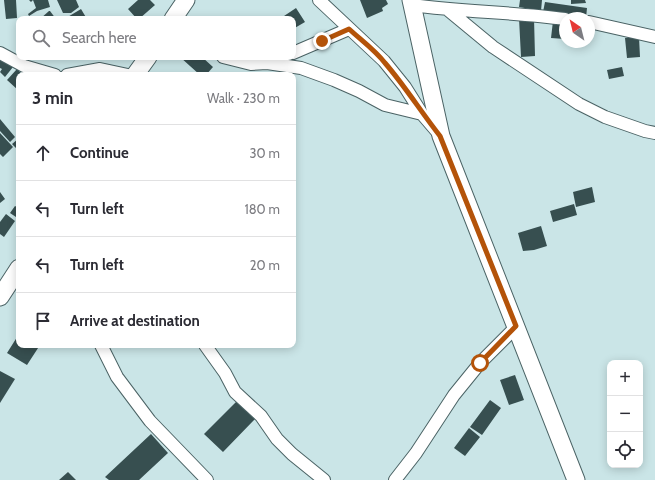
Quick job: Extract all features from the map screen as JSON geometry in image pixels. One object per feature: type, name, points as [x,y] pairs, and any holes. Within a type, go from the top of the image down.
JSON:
[{"type":"main road","points":[[176,16],[186,0]]},
{"type":"main road","points":[[412,3],[440,136],[576,480]]},
{"type":"main road","points":[[137,72],[146,60]]},
{"type":"main road","points":[[0,297],[16,273]]},
{"type":"street","points":[[319,0],[384,61],[422,114],[440,136]]},
{"type":"street","points":[[412,3],[447,9],[559,18]]},
{"type":"street","points":[[447,9],[493,47],[579,104],[605,118],[644,131],[655,133]]},
{"type":"street","points":[[595,23],[655,37]]},
{"type":"street","points":[[296,53],[349,29]]},
{"type":"street","points":[[0,53],[24,66],[45,72]]},
{"type":"street","points":[[235,60],[251,64],[267,63],[301,68],[359,91],[384,105],[422,114]]},
{"type":"street","points":[[267,63],[275,60]]},
{"type":"street","points":[[84,72],[100,69],[114,72]]},
{"type":"street","points":[[395,480],[416,453],[454,395],[480,363],[516,326]]},
{"type":"street","points":[[102,348],[117,377],[150,421],[207,480]]},
{"type":"street","points":[[208,348],[225,373],[235,392],[261,416],[277,439],[292,454],[324,480]]},
{"type":"building","points":[[4,0],[16,0],[16,18],[6,19]]},
{"type":"building","points":[[33,0],[48,0],[50,7],[37,11],[29,16],[28,14],[36,8]]},
{"type":"building","points":[[57,0],[76,0],[79,7],[71,13],[63,13]]},
{"type":"building","points":[[138,0],[150,0],[155,5],[142,16],[134,16],[128,9]]},
{"type":"building","points":[[360,0],[386,0],[388,4],[382,8],[383,11],[367,18]]},
{"type":"building","points":[[520,0],[542,0],[541,11],[519,7]]},
{"type":"building","points":[[571,0],[585,0],[586,3],[571,4]]},
{"type":"building","points":[[545,2],[587,8],[587,12],[559,12],[559,14],[543,12]]},
{"type":"building","points":[[296,8],[305,22],[296,27],[296,16],[284,16]]},
{"type":"building","points":[[81,9],[85,16],[69,16]]},
{"type":"building","points":[[49,11],[54,16],[43,16]]},
{"type":"building","points":[[519,18],[534,18],[535,56],[521,57]]},
{"type":"building","points":[[553,21],[559,22],[559,39],[551,38]]},
{"type":"building","points":[[639,37],[640,57],[627,58],[625,38]]},
{"type":"building","points":[[0,57],[13,67],[5,77],[0,72],[2,69],[0,68]]},
{"type":"building","points":[[183,60],[205,60],[213,67],[209,72],[197,72]]},
{"type":"building","points":[[622,67],[624,76],[609,79],[607,70]]},
{"type":"building","points":[[17,69],[20,72],[16,72],[16,88],[7,80]]},
{"type":"building","points":[[0,119],[15,137],[10,142],[0,131]]},
{"type":"building","points":[[0,133],[13,147],[3,157],[0,154]]},
{"type":"building","points":[[16,141],[16,148],[12,144]]},
{"type":"building","points":[[592,187],[595,202],[576,207],[573,192]]},
{"type":"building","points":[[0,192],[5,199],[0,203]]},
{"type":"building","points":[[574,204],[577,215],[553,222],[550,211]]},
{"type":"building","points":[[15,206],[16,206],[16,217],[10,213]]},
{"type":"building","points":[[6,214],[15,221],[4,237],[0,234],[0,222]]},
{"type":"building","points":[[541,226],[547,246],[534,250],[523,251],[518,233]]},
{"type":"building","points":[[16,339],[16,348],[38,348],[27,365],[7,353]]},
{"type":"building","points":[[0,371],[15,379],[0,403]]},
{"type":"building","points":[[515,375],[524,400],[509,405],[500,380]]},
{"type":"building","points":[[490,400],[501,408],[482,435],[470,427]]},
{"type":"building","points":[[237,401],[255,419],[223,452],[204,434]]},
{"type":"building","points":[[469,428],[480,437],[465,456],[454,448]]},
{"type":"building","points":[[151,434],[168,453],[139,480],[109,480],[105,477]]},
{"type":"building","points":[[68,472],[76,480],[59,480]]},
{"type":"route","points":[[322,41],[349,29],[384,61],[422,114],[440,136],[516,326],[480,363]]}]
